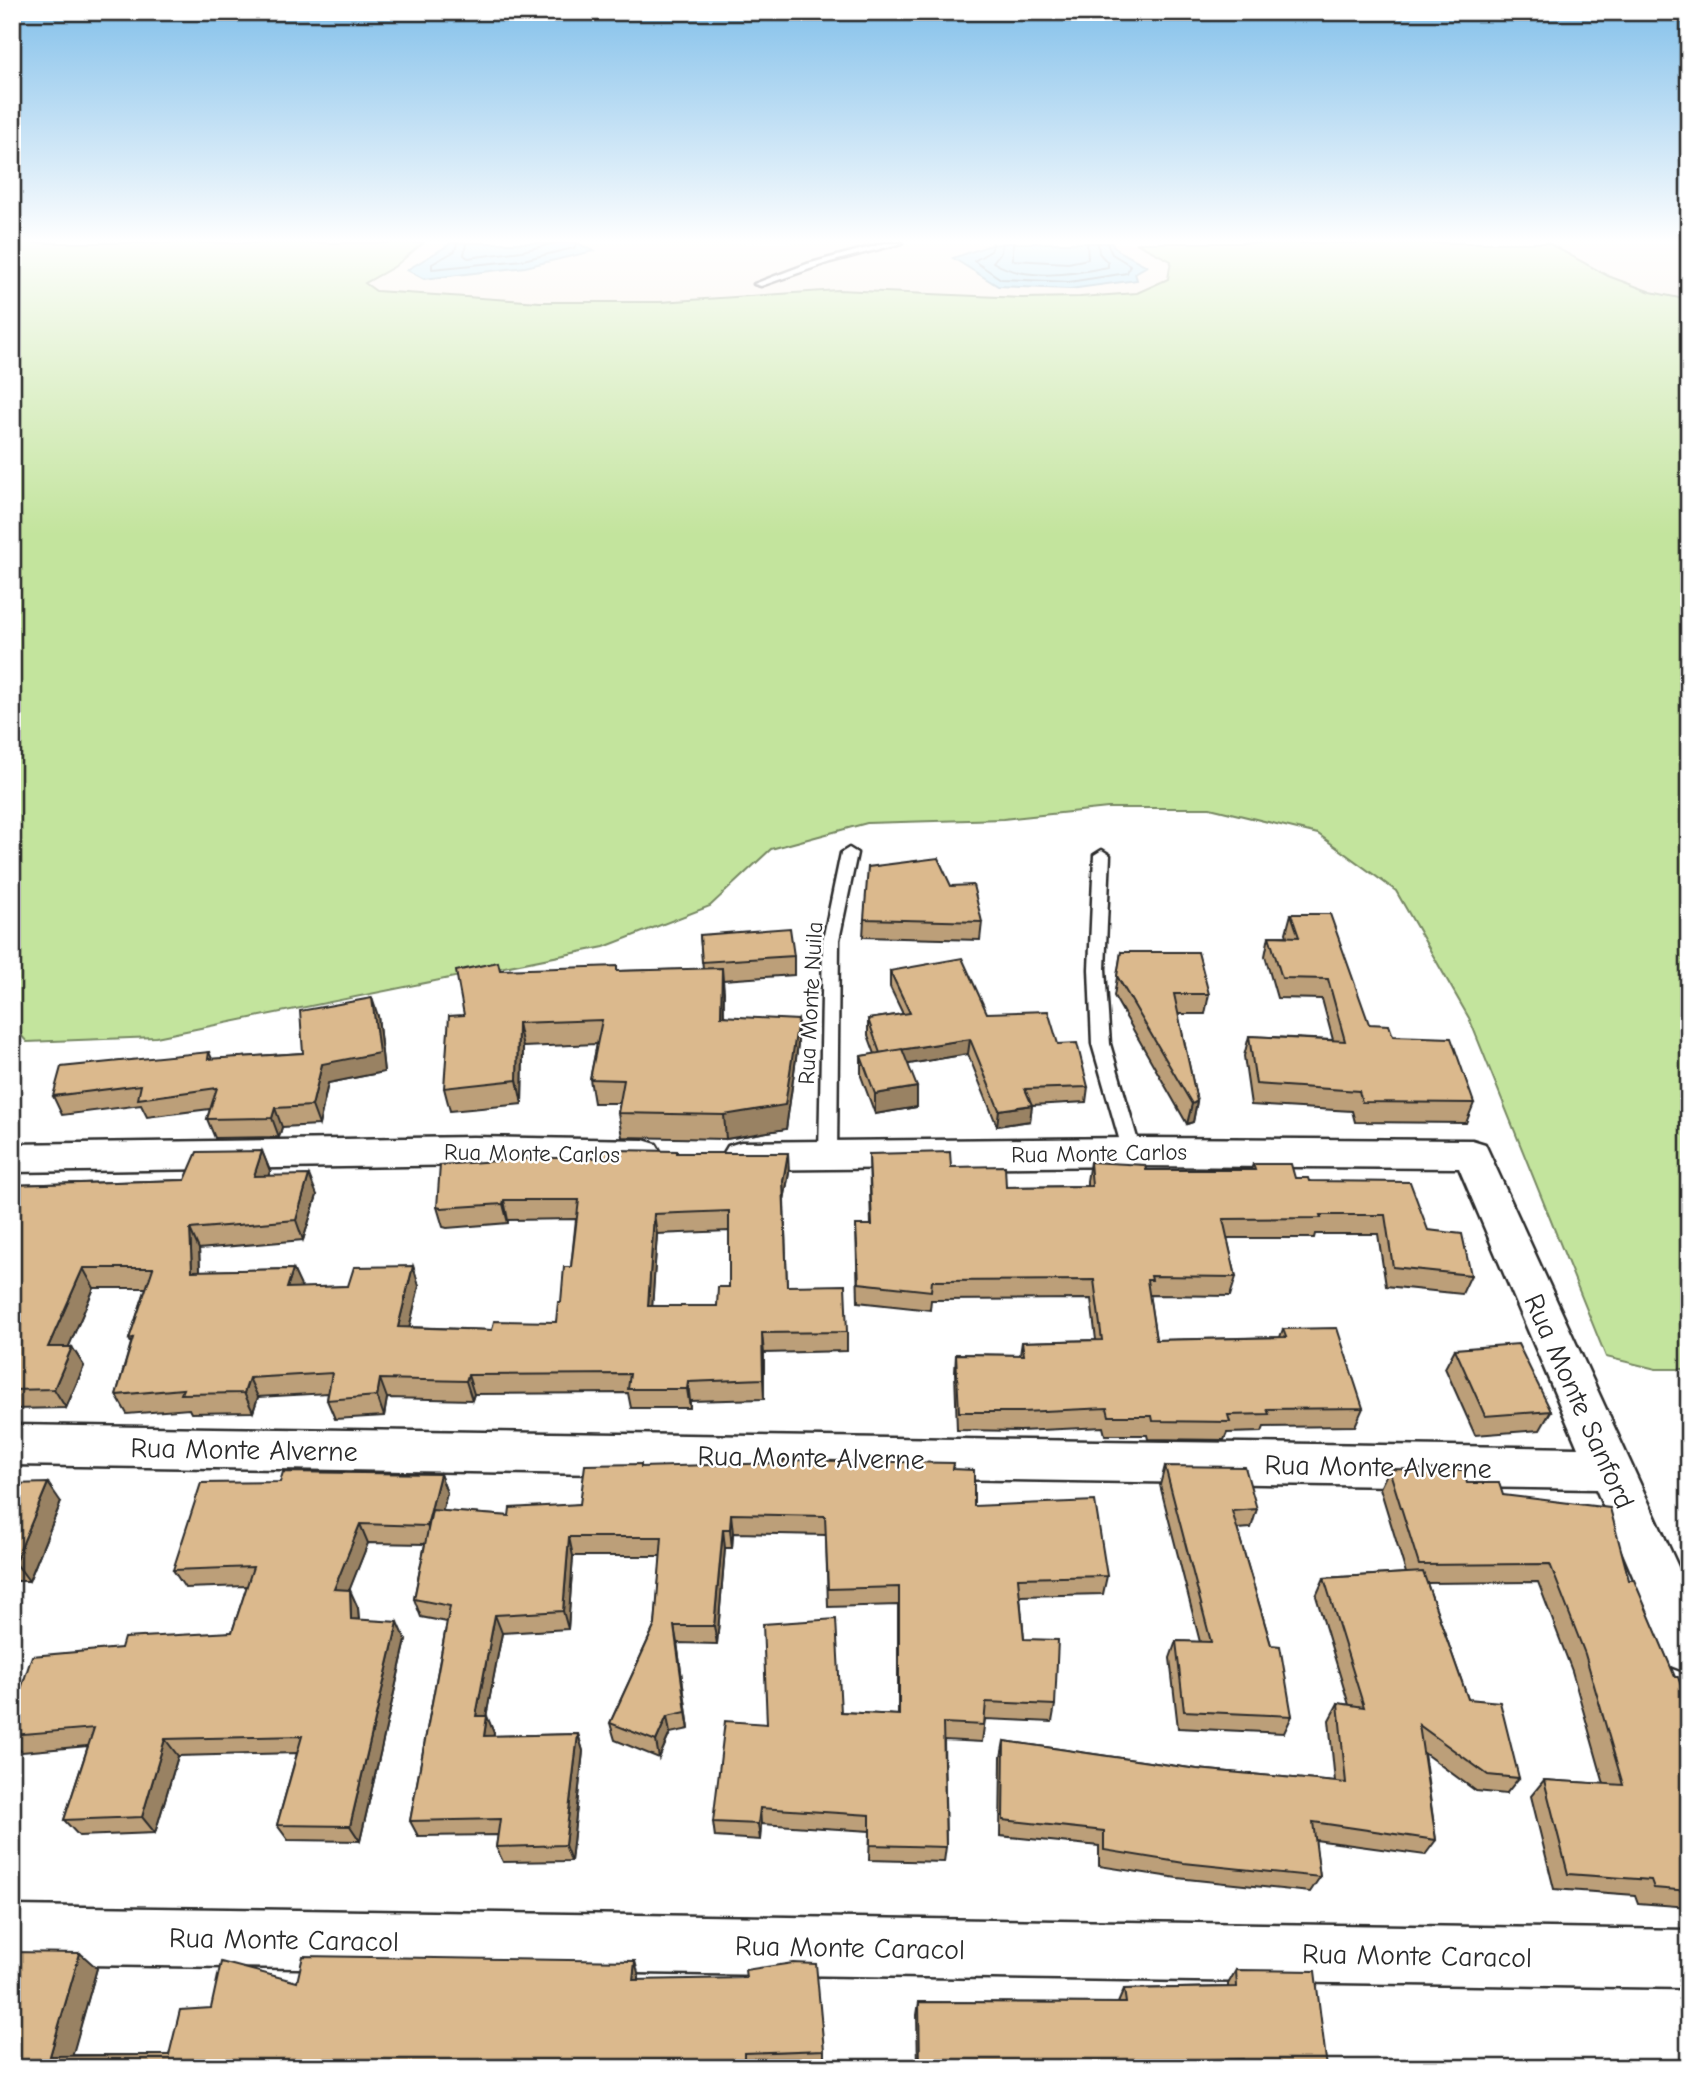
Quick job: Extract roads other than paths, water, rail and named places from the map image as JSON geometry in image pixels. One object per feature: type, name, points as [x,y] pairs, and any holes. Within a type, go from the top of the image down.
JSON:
[{"type":"street","name":"Rua Monte Carlos","points":[[12,1158],[472,1151],[828,1157],[1132,1152],[1472,1154]]},
{"type":"street","name":"Rua Monte Sanford","points":[[1472,1154],[1689,1648]]},
{"type":"street","name":"Rua Monte Alverne","points":[[12,1445],[1610,1469]]},
{"type":"street","name":"Rua Monte Caracol","points":[[12,1935],[1689,1959]]},
{"type":"lane","name":"Rua Monte Nuila","points":[[828,1157],[831,940],[849,853]]},
{"type":"lane","points":[[1102,855],[1097,969],[1101,1044],[1132,1152]]}]
